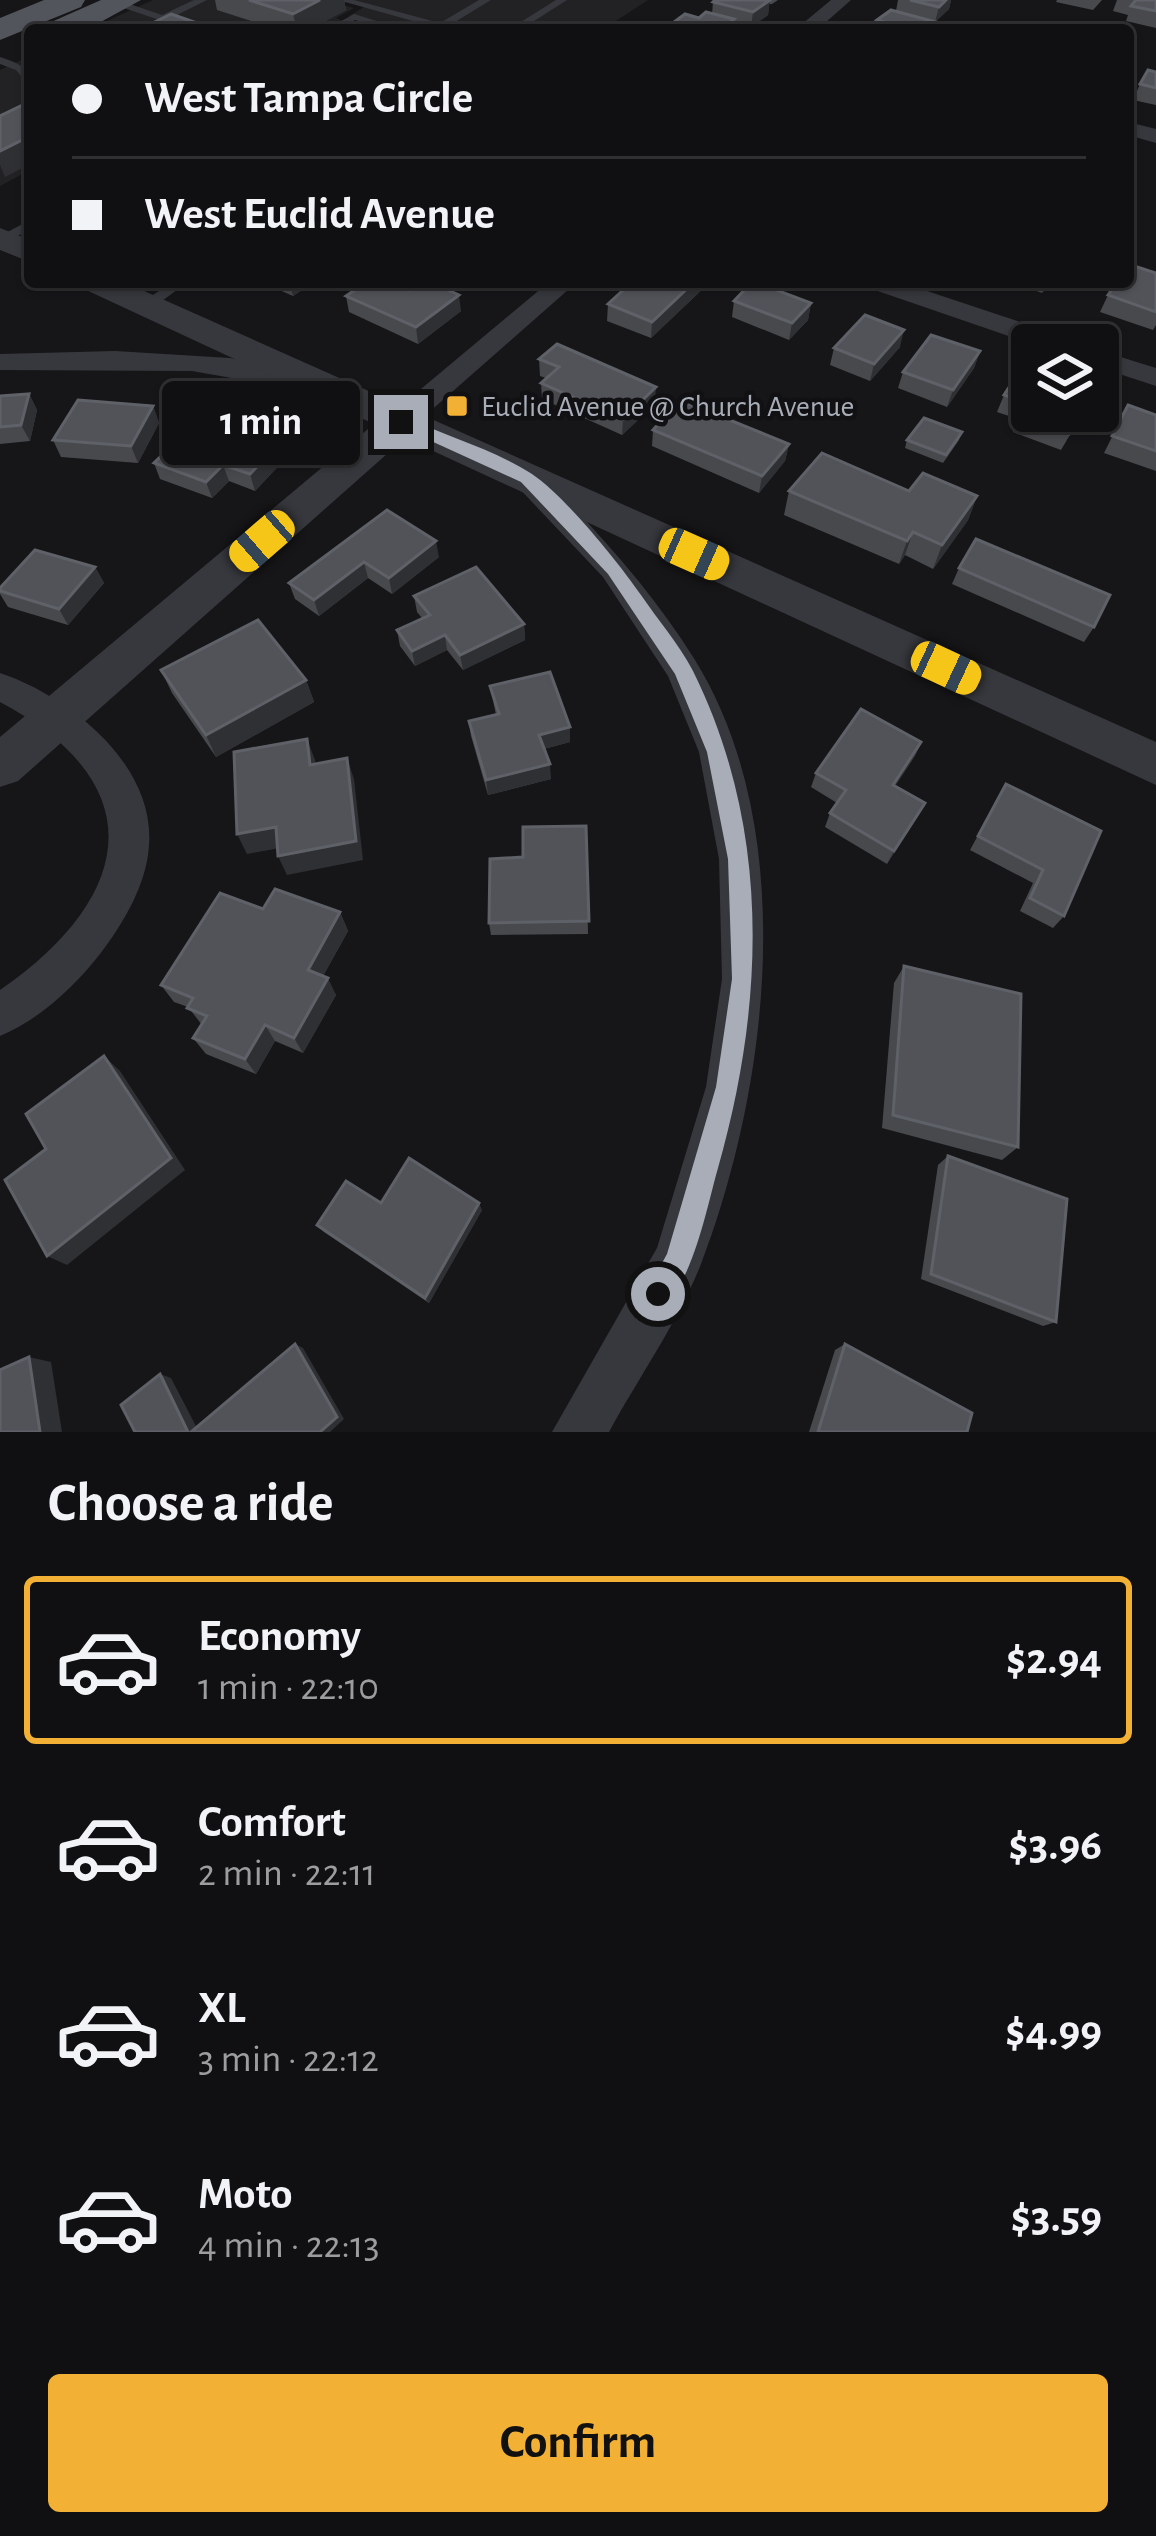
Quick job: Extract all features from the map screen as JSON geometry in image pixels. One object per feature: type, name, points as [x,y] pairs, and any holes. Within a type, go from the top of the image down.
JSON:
[{"type":"main road","points":[[0,31],[66,0]]},
{"type":"main road","points":[[72,24],[122,2]]},
{"type":"street","points":[[813,24],[842,0]]},
{"type":"street","points":[[109,288],[1156,764]]},
{"type":"street","points":[[0,766],[557,288]]},
{"type":"street","points":[[893,288],[1011,328]]},
{"type":"street","points":[[0,362],[143,356],[274,373],[326,387]]},
{"type":"street","points":[[1119,365],[1156,377]]},
{"type":"street","points":[[527,478],[614,569],[683,671],[717,752],[739,859],[743,979],[729,1087],[678,1259],[579,1432]]},
{"type":"street","points":[[0,687],[90,746],[118,782],[132,826],[123,881],[90,939],[35,993],[0,1015]]},
{"type":"lane","points":[[158,24],[202,0]]},
{"type":"lane","points":[[343,0],[434,24]]},
{"type":"lane","points":[[445,24],[486,0]]},
{"type":"lane","points":[[523,24],[562,0]]},
{"type":"lane","points":[[122,2],[181,24]]},
{"type":"lane","points":[[340,24],[354,16],[378,24]]},
{"type":"lane","points":[[147,305],[173,288]]},
{"type":"shaded area","points":[[153,0],[326,0],[354,8],[336,18],[352,24],[100,24]]},
{"type":"shaded area","points":[[346,0],[648,0],[611,24],[372,24],[349,16],[364,7]]},
{"type":"shaded area","points":[[24,59],[24,173],[0,186],[0,70]]},
{"type":"building","points":[[249,0],[320,0],[293,14]]},
{"type":"building","points":[[715,0],[770,0],[753,12]]},
{"type":"building","points":[[910,0],[946,0],[939,7]]},
{"type":"building","points":[[1136,0],[1156,0],[1156,11],[1131,6]]},
{"type":"building","points":[[891,10],[943,24],[891,24],[877,20]]},
{"type":"building","points":[[706,12],[734,19],[728,24],[671,24],[685,14],[699,18]]},
{"type":"building","points":[[171,14],[200,24],[150,24]]},
{"type":"building","points":[[1148,70],[1156,72],[1156,88],[1140,84]]},
{"type":"building","points":[[24,104],[24,139],[0,151],[0,116]]},
{"type":"building","points":[[1134,266],[1156,273],[1156,312],[1108,295],[1113,288],[1134,288]]},
{"type":"building","points":[[357,288],[443,288],[459,295],[416,327],[346,296]]},
{"type":"building","points":[[625,288],[688,288],[652,322],[608,304]]},
{"type":"building","points":[[746,288],[771,288],[811,303],[792,323],[734,301]]},
{"type":"building","points":[[865,315],[904,330],[874,364],[834,348]]},
{"type":"building","points":[[931,335],[980,351],[953,390],[903,372]]},
{"type":"building","points":[[557,344],[656,387],[623,419],[541,383],[559,367],[539,359]]},
{"type":"building","points":[[29,394],[21,425],[0,427],[0,396]]},
{"type":"building","points":[[78,400],[153,406],[131,446],[53,440]]},
{"type":"building","points":[[680,400],[789,444],[762,476],[653,430]]},
{"type":"building","points":[[1128,405],[1156,415],[1156,451],[1112,436],[1119,432]]},
{"type":"building","points":[[924,418],[962,432],[946,455],[907,440]]},
{"type":"building","points":[[230,423],[282,441],[250,474],[223,465],[206,482],[154,463],[188,430],[214,439]]},
{"type":"building","points":[[822,453],[909,491],[923,473],[977,496],[942,545],[913,532],[907,541],[789,491]]},
{"type":"building","points":[[387,510],[436,541],[389,578],[364,562],[314,600],[289,583]]},
{"type":"building","points":[[976,539],[1110,595],[1094,627],[959,568]]},
{"type":"building","points":[[35,550],[95,567],[59,609],[0,591]]},
{"type":"building","points":[[476,567],[524,624],[460,655],[445,635],[412,651],[397,630],[430,615],[414,596]]},
{"type":"building","points":[[258,620],[306,680],[206,735],[161,670]]},
{"type":"building","points":[[550,672],[570,727],[539,735],[550,764],[486,780],[469,721],[499,714],[490,686]]},
{"type":"building","points":[[861,709],[921,742],[893,785],[925,803],[894,851],[830,813],[846,790],[816,773]]},
{"type":"building","points":[[307,739],[310,765],[347,758],[356,841],[278,856],[276,827],[237,834],[234,752]]},
{"type":"building","points":[[1006,784],[1101,831],[1064,916],[1030,898],[1043,870],[978,836]]},
{"type":"building","points":[[586,826],[589,921],[489,923],[490,859],[523,857],[523,827]]},
{"type":"building","points":[[275,889],[340,912],[308,970],[328,978],[294,1038],[265,1025],[245,1059],[193,1038],[207,1016],[187,1008],[193,998],[161,985],[220,893],[263,909]]},
{"type":"building","points":[[904,966],[1021,994],[1018,1147],[893,1115]]},
{"type":"building","points":[[104,1056],[171,1158],[47,1256],[5,1180],[46,1149],[26,1114]]},
{"type":"building","points":[[948,1156],[1067,1199],[1056,1322],[931,1274]]},
{"type":"building","points":[[409,1158],[479,1203],[425,1298],[317,1225],[346,1181],[381,1203]]},
{"type":"building","points":[[295,1344],[337,1417],[320,1432],[191,1432]]},
{"type":"building","points":[[845,1344],[972,1413],[967,1432],[818,1432]]},
{"type":"building","points":[[29,1357],[40,1432],[0,1432],[0,1370]]},
{"type":"building","points":[[160,1374],[188,1432],[135,1432],[121,1405]]},
{"type":"place","name":"Euclid Avenue @ Church Avenue","points":[[457,406]]},
{"type":"route","points":[[401,422],[527,478],[614,569],[683,671],[717,752],[739,859],[743,979],[729,1087],[678,1259],[658,1294]]}]
